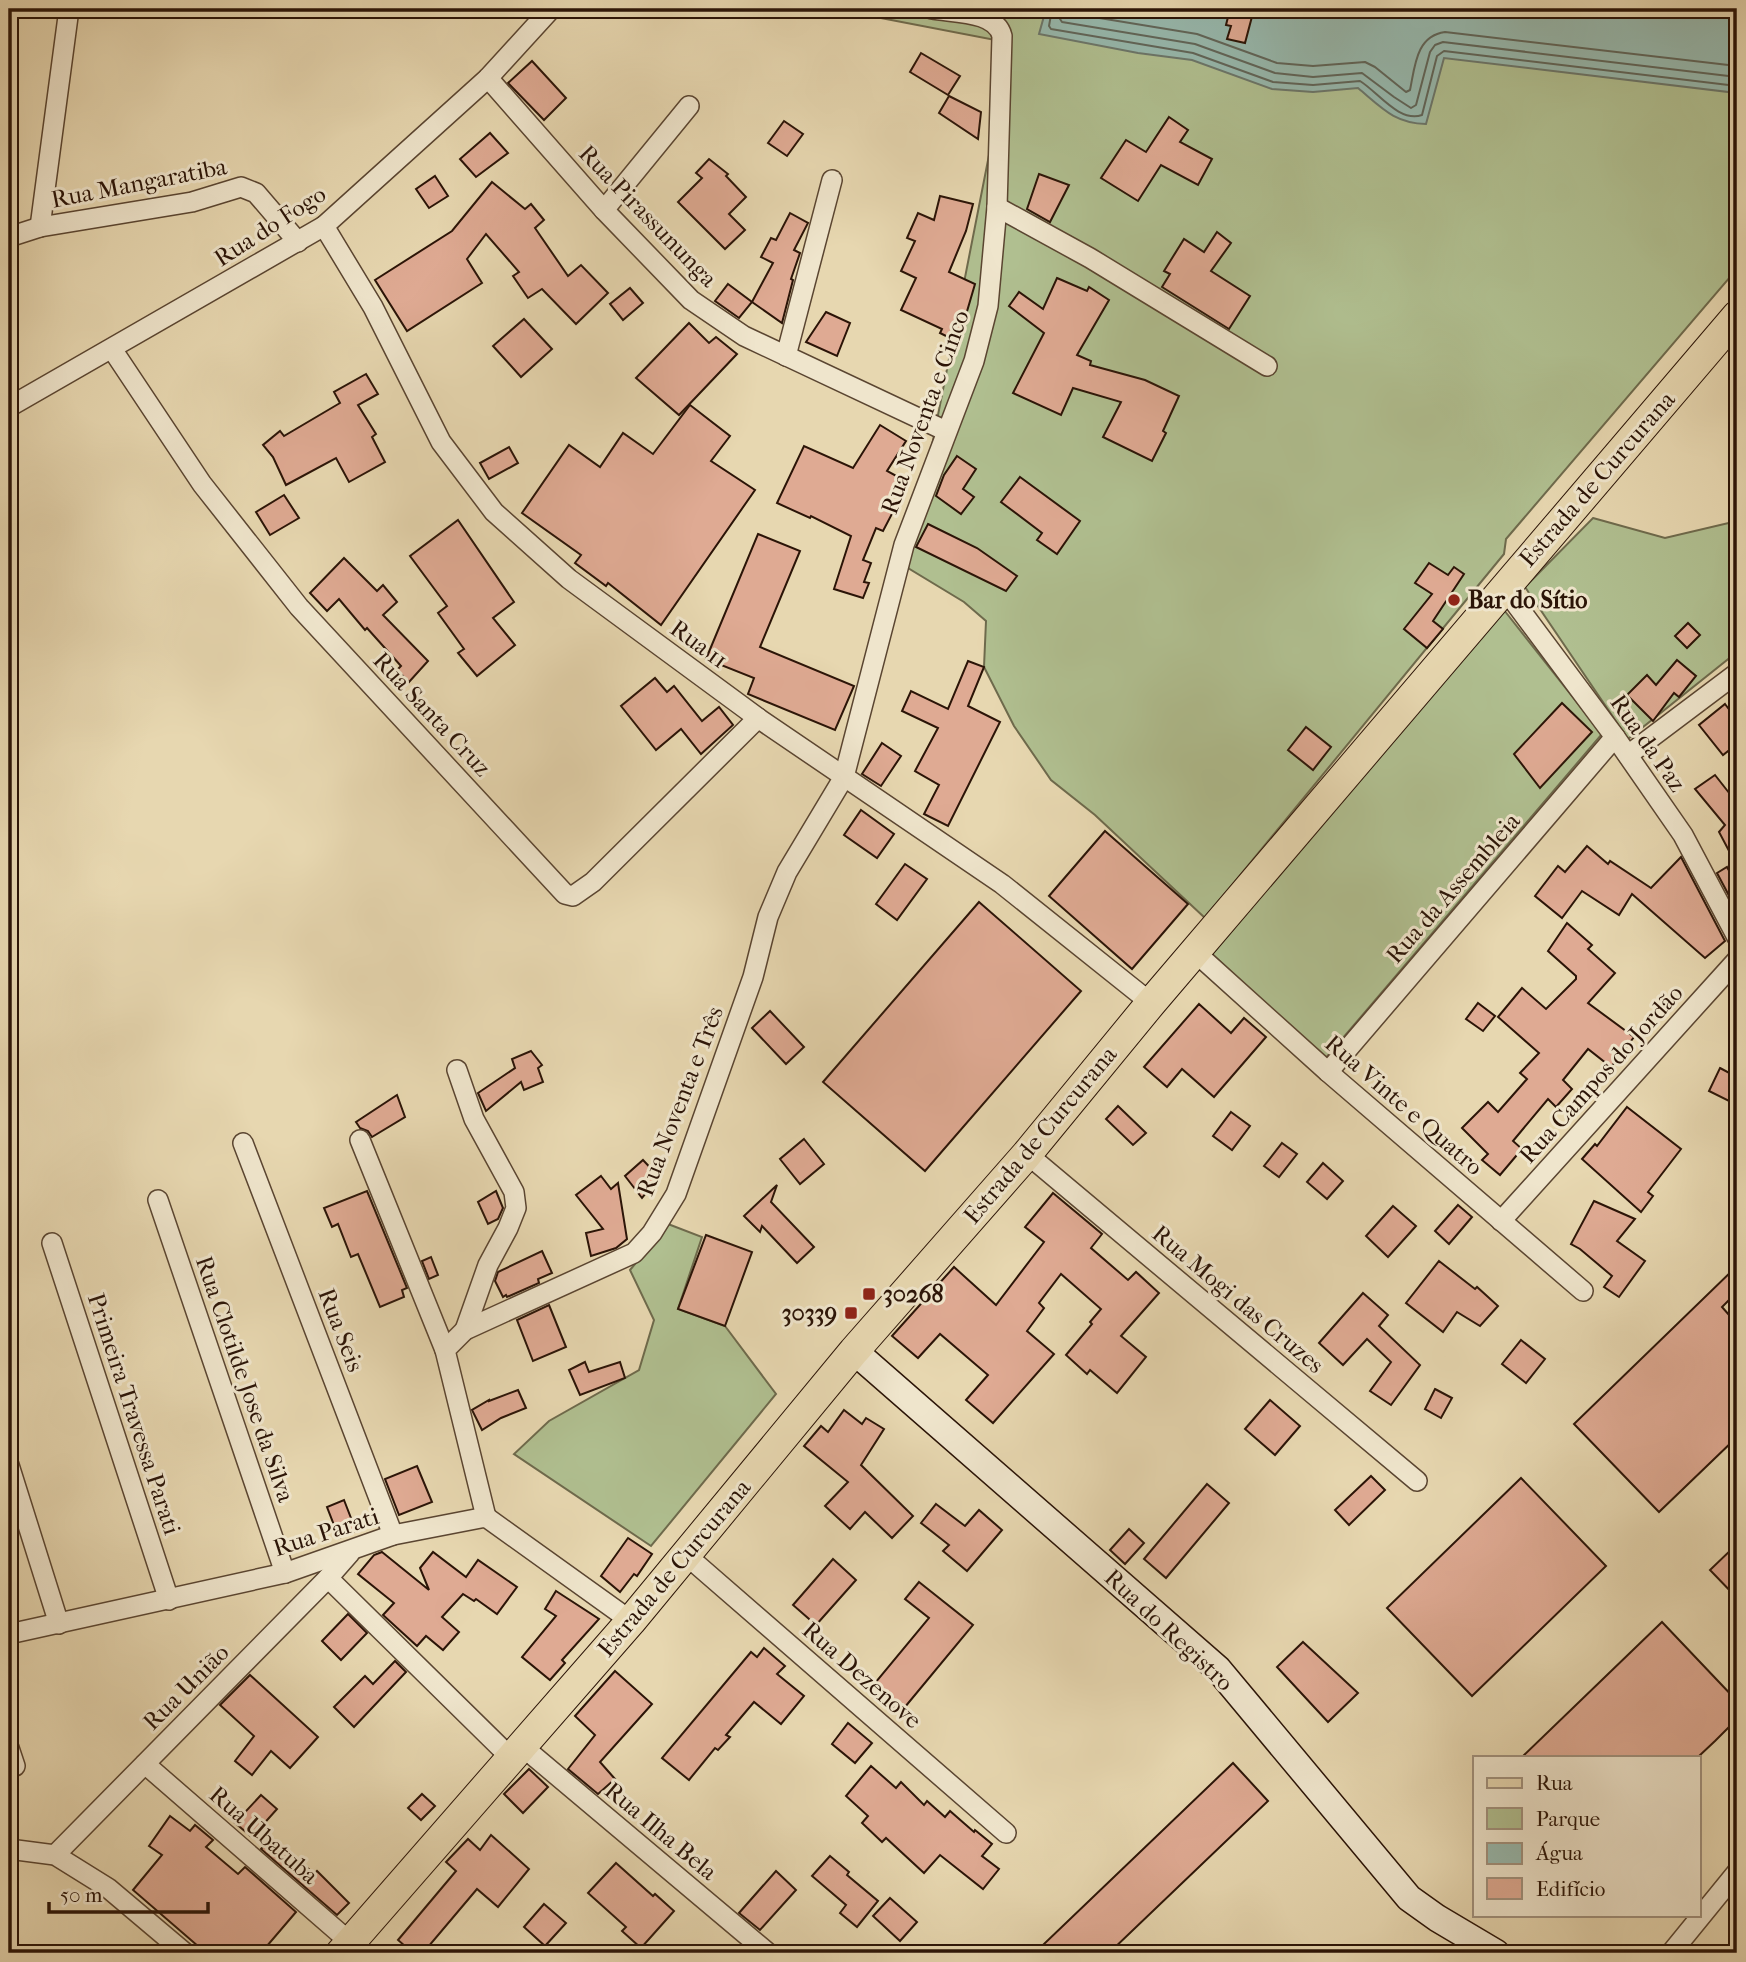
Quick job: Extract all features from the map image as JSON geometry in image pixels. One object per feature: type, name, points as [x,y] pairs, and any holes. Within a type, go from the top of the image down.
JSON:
[{"type":"main road","name":"Estrada de Curcurana","points":[[346,1950],[631,1621],[854,1351],[1027,1154],[1151,1003],[1737,316]]},
{"type":"street","points":[[40,228],[69,9]]},
{"type":"street","name":"Rua do Fogo","points":[[9,407],[324,226],[488,78],[551,9]]},
{"type":"street","name":"Rua Noventa e Cinco","points":[[881,641],[904,545],[974,361],[988,306],[997,207],[1002,36],[1000,29],[989,19],[932,9]]},
{"type":"street","name":"Rua Pirassununga","points":[[488,78],[604,210],[691,300],[744,336],[946,431]]},
{"type":"street","points":[[604,210],[689,106]]},
{"type":"street","points":[[786,356],[832,180]]},
{"type":"street","name":"Rua Mangaratiba","points":[[9,237],[40,228],[192,202],[241,187],[256,193],[298,242]]},
{"type":"street","points":[[997,207],[1090,258],[1267,366]]},
{"type":"street","name":"Rua 11","points":[[324,226],[373,307],[441,442],[494,512],[569,579],[758,718],[1002,884],[1151,1003]]},
{"type":"street","name":"Rua Santa Cruz","points":[[112,349],[202,484],[299,607],[565,894],[573,896],[593,882],[758,718]]},
{"type":"street","name":"Rua da Paz","points":[[1504,588],[1615,737],[1683,835],[1737,937]]},
{"type":"street","name":"Rua Noventa e Três","points":[[445,1350],[465,1330],[634,1253],[652,1233],[676,1194],[753,977],[772,906],[787,872],[844,777],[881,641]]},
{"type":"street","points":[[1628,755],[1737,673]]},
{"type":"street","name":"Rua da Assembleia","points":[[1328,1072],[1615,737]]},
{"type":"street","name":"Rua Vinte e Quatro","points":[[1196,953],[1328,1072],[1583,1291]]},
{"type":"street","name":"Rua Campos do Jordão","points":[[1501,1221],[1737,960]]},
{"type":"street","points":[[457,1070],[474,1119],[514,1192],[516,1208],[488,1265],[465,1330]]},
{"type":"street","points":[[360,1140],[445,1350],[486,1517],[631,1621]]},
{"type":"street","name":"Rua Seis","points":[[243,1143],[393,1535]]},
{"type":"street","name":"Rua Mogi das Cruzes","points":[[1027,1154],[1418,1481]]},
{"type":"street","name":"Rua Clotilde Jose da Silva","points":[[158,1200],[285,1573]]},
{"type":"street","name":"Primeira Travessa Parati","points":[[52,1243],[169,1600]]},
{"type":"street","name":"Rua do Registro","points":[[854,1351],[1218,1670],[1409,1898],[1496,1953]]},
{"type":"street","points":[[9,1465],[60,1624]]},
{"type":"street","name":"Rua Parati","points":[[9,1634],[285,1573],[393,1535],[486,1517]]},
{"type":"street","name":"Rua União","points":[[55,1855],[328,1578],[351,1551]]},
{"type":"street","name":"Rua Dezenove","points":[[686,1555],[1006,1833]]},
{"type":"street","name":"Rua Ilha Bela","points":[[328,1578],[517,1753],[768,1953]]},
{"type":"street","name":"Rua Ubatuba","points":[[145,1764],[346,1950]]},
{"type":"street","points":[[9,1849],[55,1855],[108,1888],[185,1953]]},
{"type":"street","points":[[1671,1953],[1737,1872]]},
{"type":"green space","points":[[834,9],[1737,9],[1737,269],[1506,539],[1504,554],[1205,918],[1095,815],[1051,780],[1014,726],[984,667],[986,621],[964,602],[908,568],[1011,43]]},
{"type":"green space","points":[[1593,518],[1665,538],[1737,521],[1737,652],[1628,739],[1525,587]]},
{"type":"green space","points":[[1504,610],[1602,734],[1325,1059],[1212,954]]},
{"type":"green space","points":[[668,1224],[702,1237],[678,1309],[725,1326],[776,1394],[651,1546],[514,1454],[549,1421],[639,1370],[654,1320],[630,1270]]},
{"type":"water","points":[[1046,9],[1737,9],[1737,93],[1444,58],[1426,124],[1415,123],[1389,113],[1358,88],[1313,92],[1272,89],[1192,60],[1138,53],[1039,34]]},
{"type":"building","points":[[1230,9],[1254,9],[1245,43],[1227,39],[1231,26],[1226,25]]},
{"type":"building","points":[[921,53],[960,76],[948,95],[910,72]]},
{"type":"building","points":[[532,61],[566,98],[544,120],[508,83]]},
{"type":"building","points":[[949,96],[981,112],[978,139],[939,113]]},
{"type":"building","points":[[1169,117],[1188,130],[1180,142],[1212,159],[1198,185],[1161,165],[1138,201],[1101,178],[1126,140],[1146,152]]},
{"type":"building","points":[[784,121],[803,134],[787,156],[768,143]]},
{"type":"building","points":[[490,133],[508,153],[476,177],[460,159]]},
{"type":"building","points":[[709,159],[728,174],[726,176],[746,197],[729,214],[745,230],[725,249],[678,202],[702,178],[696,173]]},
{"type":"building","points":[[1039,174],[1069,185],[1050,222],[1027,209]]},
{"type":"building","points":[[435,176],[448,196],[429,208],[416,189]]},
{"type":"building","points":[[492,182],[525,209],[531,204],[544,220],[535,228],[568,276],[581,265],[608,293],[576,324],[542,289],[528,298],[513,276],[519,272],[486,234],[467,259],[482,283],[407,331],[375,280],[452,231]]},
{"type":"building","points":[[940,196],[973,204],[966,231],[949,272],[975,284],[958,342],[940,333],[942,329],[901,310],[916,278],[901,271],[915,241],[907,238],[918,213],[934,220]]},
{"type":"building","points":[[790,213],[808,223],[794,250],[800,253],[791,279],[793,280],[782,323],[752,302],[773,263],[761,257],[771,238],[776,240]]},
{"type":"building","points":[[1217,232],[1231,243],[1211,271],[1250,296],[1229,329],[1162,287],[1170,274],[1164,271],[1184,239],[1204,252]]},
{"type":"building","points":[[1057,278],[1087,291],[1089,287],[1109,300],[1077,355],[1091,361],[1090,365],[1145,380],[1179,396],[1163,431],[1166,433],[1152,461],[1103,437],[1121,402],[1073,388],[1061,415],[1013,393],[1044,333],[1009,306],[1019,292],[1043,309]]},
{"type":"building","points":[[728,284],[752,302],[739,318],[715,301]]},
{"type":"building","points":[[630,288],[643,303],[623,320],[610,304]]},
{"type":"building","points":[[826,312],[850,323],[837,356],[806,342]]},
{"type":"building","points":[[524,319],[552,349],[521,377],[493,346]]},
{"type":"building","points":[[689,323],[709,343],[716,337],[737,354],[679,415],[636,378]]},
{"type":"building","points":[[366,374],[378,394],[358,405],[376,434],[372,437],[385,462],[349,482],[336,458],[286,485],[273,457],[263,445],[280,431],[284,436],[340,403],[334,392]]},
{"type":"building","points":[[690,405],[730,436],[711,461],[755,490],[661,625],[608,583],[606,586],[575,563],[581,555],[522,513],[569,445],[600,467],[623,433],[653,454]]},
{"type":"building","points":[[880,425],[906,441],[887,471],[900,478],[886,503],[895,508],[883,531],[876,528],[863,560],[871,563],[864,582],[869,583],[863,598],[834,589],[851,536],[777,503],[804,446],[853,468]]},
{"type":"building","points":[[509,447],[518,463],[489,479],[480,463]]},
{"type":"building","points":[[957,456],[976,469],[963,489],[974,497],[961,514],[936,496],[944,475]]},
{"type":"building","points":[[1020,477],[1080,521],[1057,554],[1037,540],[1042,533],[1001,502]]},
{"type":"building","points":[[284,495],[299,518],[270,535],[256,512]]},
{"type":"building","points":[[458,520],[514,602],[493,618],[515,645],[477,676],[458,653],[464,649],[438,613],[447,606],[410,556]]},
{"type":"building","points":[[928,524],[977,548],[1017,576],[1006,591],[916,547]]},
{"type":"building","points":[[758,534],[800,551],[760,647],[854,686],[835,730],[748,694],[754,678],[706,659]]},
{"type":"building","points":[[344,558],[377,591],[383,585],[397,602],[383,615],[428,661],[409,682],[397,670],[401,666],[339,599],[327,611],[310,593]]},
{"type":"building","points":[[1429,563],[1448,575],[1454,567],[1464,574],[1433,621],[1443,629],[1427,648],[1404,629],[1432,594],[1415,583]]},
{"type":"building","points":[[1688,623],[1700,635],[1687,648],[1675,636]]},
{"type":"building","points":[[1677,660],[1696,676],[1679,697],[1674,693],[1653,721],[1627,695],[1647,675],[1656,685]]},
{"type":"building","points":[[968,661],[984,667],[968,706],[1000,722],[948,826],[924,814],[939,785],[915,771],[938,728],[902,711],[911,691],[948,709]]},
{"type":"building","points":[[655,678],[667,692],[674,686],[702,721],[719,707],[733,725],[701,754],[681,729],[656,750],[621,706]]},
{"type":"building","points":[[1562,703],[1592,732],[1540,788],[1514,754]]},
{"type":"building","points":[[1725,704],[1737,720],[1737,744],[1723,755],[1699,725]]},
{"type":"building","points":[[1306,727],[1331,747],[1313,770],[1288,750]]},
{"type":"building","points":[[882,743],[901,756],[881,786],[862,774]]},
{"type":"building","points":[[1715,775],[1737,803],[1737,866],[1719,832],[1725,825],[1695,789]]},
{"type":"building","points":[[861,810],[894,834],[877,858],[844,835]]},
{"type":"building","points":[[1105,831],[1188,904],[1132,969],[1049,896]]},
{"type":"building","points":[[1587,846],[1608,864],[1610,861],[1651,888],[1681,857],[1725,941],[1705,958],[1632,894],[1619,915],[1582,891],[1562,918],[1535,896],[1558,866],[1565,872]]},
{"type":"building","points":[[905,864],[927,879],[897,920],[876,904]]},
{"type":"building","points":[[1727,867],[1737,885],[1737,904],[1734,905],[1717,873]]},
{"type":"building","points":[[979,902],[1081,991],[925,1171],[823,1082]]},
{"type":"building","points":[[1567,923],[1592,945],[1588,949],[1615,973],[1588,1003],[1634,1037],[1611,1067],[1588,1049],[1563,1080],[1572,1089],[1556,1107],[1548,1099],[1513,1141],[1522,1149],[1500,1175],[1482,1160],[1488,1154],[1462,1128],[1488,1102],[1498,1112],[1527,1079],[1520,1073],[1539,1053],[1498,1017],[1522,988],[1546,1009],[1576,979],[1576,976],[1548,951]]},
{"type":"building","points":[[1478,1003],[1495,1016],[1483,1031],[1466,1019]]},
{"type":"building","points":[[1199,1004],[1231,1033],[1244,1018],[1266,1037],[1214,1097],[1182,1069],[1167,1087],[1144,1067]]},
{"type":"building","points":[[770,1011],[804,1047],[786,1064],[752,1028]]},
{"type":"building","points":[[531,1051],[542,1065],[538,1068],[543,1082],[524,1090],[521,1082],[486,1111],[478,1093],[515,1068],[512,1059]]},
{"type":"building","points":[[1720,1068],[1737,1077],[1737,1090],[1731,1102],[1709,1091]]},
{"type":"building","points":[[397,1095],[405,1117],[372,1137],[368,1131],[360,1128],[356,1122]]},
{"type":"building","points":[[1118,1106],[1146,1133],[1133,1145],[1106,1119]]},
{"type":"building","points":[[1627,1107],[1681,1149],[1648,1192],[1653,1196],[1641,1212],[1582,1159],[1595,1144],[1597,1146]]},
{"type":"building","points":[[1231,1112],[1250,1126],[1232,1150],[1213,1136]]},
{"type":"building","points":[[804,1139],[824,1164],[800,1184],[780,1159]]},
{"type":"building","points":[[1282,1143],[1297,1154],[1279,1177],[1264,1166]]},
{"type":"building","points":[[643,1160],[659,1177],[642,1198],[625,1176]]},
{"type":"building","points":[[1323,1163],[1343,1181],[1327,1199],[1307,1182]]},
{"type":"building","points":[[601,1176],[611,1189],[618,1183],[627,1239],[616,1248],[591,1256],[586,1233],[603,1229],[576,1195]]},
{"type":"building","points":[[777,1185],[771,1202],[814,1247],[797,1263],[762,1226],[760,1232],[744,1216]]},
{"type":"building","points":[[367,1191],[407,1288],[402,1290],[404,1297],[380,1307],[358,1254],[351,1257],[338,1224],[332,1227],[324,1208]]},
{"type":"building","points":[[496,1191],[503,1208],[498,1219],[488,1224],[478,1202]]},
{"type":"building","points":[[1053,1193],[1102,1234],[1091,1248],[1128,1280],[1136,1272],[1159,1293],[1121,1336],[1146,1357],[1117,1393],[1090,1370],[1087,1374],[1066,1355],[1101,1309],[1061,1274],[1039,1303],[1044,1308],[1027,1331],[1054,1354],[993,1423],[966,1400],[988,1375],[940,1334],[918,1358],[892,1336],[954,1267],[996,1305],[1044,1242],[1025,1227]]},
{"type":"building","points":[[1594,1201],[1635,1219],[1617,1241],[1645,1261],[1619,1297],[1604,1287],[1612,1276],[1571,1244]]},
{"type":"building","points":[[1458,1205],[1472,1217],[1449,1244],[1435,1231]]},
{"type":"building","points":[[1393,1206],[1416,1226],[1388,1257],[1366,1236]]},
{"type":"building","points":[[706,1235],[752,1252],[725,1326],[678,1309]]},
{"type":"building","points":[[542,1251],[552,1273],[538,1279],[539,1283],[503,1297],[495,1281],[498,1272]]},
{"type":"building","points":[[431,1257],[438,1275],[429,1279],[422,1261]]},
{"type":"building","points":[[1439,1261],[1475,1289],[1477,1287],[1498,1306],[1480,1326],[1457,1312],[1443,1332],[1406,1303]]},
{"type":"building","points":[[1737,1266],[1737,1292],[1722,1307],[1737,1324],[1737,1437],[1659,1512],[1574,1424]]},
{"type":"building","points":[[1363,1293],[1388,1315],[1379,1326],[1420,1365],[1391,1405],[1370,1391],[1391,1362],[1367,1339],[1343,1365],[1319,1343]]},
{"type":"building","points":[[549,1305],[566,1347],[533,1361],[517,1320]]},
{"type":"building","points":[[1521,1340],[1545,1359],[1526,1383],[1502,1364]]},
{"type":"building","points":[[585,1362],[589,1372],[620,1362],[625,1378],[580,1395],[569,1370]]},
{"type":"building","points":[[1435,1389],[1452,1398],[1441,1418],[1425,1409]]},
{"type":"building","points":[[518,1390],[526,1408],[501,1418],[482,1430],[472,1410],[489,1400]]},
{"type":"building","points":[[1270,1400],[1300,1426],[1275,1455],[1245,1429]]},
{"type":"building","points":[[844,1410],[862,1424],[866,1418],[884,1429],[861,1465],[913,1516],[892,1538],[865,1512],[850,1529],[825,1506],[848,1482],[804,1446],[821,1426],[828,1432]]},
{"type":"building","points":[[417,1466],[432,1502],[399,1515],[385,1479]]},
{"type":"building","points":[[1371,1476],[1385,1490],[1349,1525],[1335,1510]]},
{"type":"building","points":[[1521,1478],[1606,1566],[1472,1696],[1387,1608]]},
{"type":"building","points":[[1207,1484],[1229,1503],[1166,1578],[1144,1559]]},
{"type":"building","points":[[344,1500],[356,1531],[339,1538],[327,1507]]},
{"type":"building","points":[[936,1504],[965,1526],[979,1510],[1002,1530],[967,1571],[943,1551],[949,1545],[921,1523]]},
{"type":"building","points":[[1129,1529],[1144,1543],[1125,1564],[1110,1550]]},
{"type":"building","points":[[628,1538],[652,1554],[637,1576],[634,1574],[620,1592],[601,1576]]},
{"type":"building","points":[[1737,1544],[1737,1598],[1710,1570]]},
{"type":"building","points":[[382,1552],[429,1590],[420,1568],[433,1552],[466,1577],[478,1560],[517,1587],[497,1614],[476,1599],[474,1601],[463,1594],[442,1617],[459,1632],[443,1650],[426,1636],[417,1646],[383,1615],[394,1603],[358,1574],[374,1555]]},
{"type":"building","points":[[833,1559],[856,1580],[816,1625],[793,1605]]},
{"type":"building","points":[[919,1582],[973,1625],[900,1713],[870,1689],[929,1618],[905,1599]]},
{"type":"building","points":[[556,1591],[599,1619],[562,1660],[565,1663],[550,1680],[522,1657],[556,1616],[545,1609]]},
{"type":"building","points":[[348,1614],[367,1633],[341,1660],[322,1641]]},
{"type":"building","points":[[1662,1622],[1737,1701],[1737,1719],[1699,1756],[1523,1756]]},
{"type":"building","points":[[1303,1642],[1358,1693],[1328,1722],[1277,1667]]},
{"type":"building","points":[[764,1648],[785,1666],[777,1674],[804,1696],[781,1724],[754,1702],[726,1735],[730,1737],[718,1750],[715,1748],[689,1780],[662,1758],[751,1652],[757,1657]]},
{"type":"building","points":[[395,1661],[406,1672],[354,1727],[334,1707],[365,1676],[373,1684]]},
{"type":"building","points":[[615,1671],[652,1704],[600,1762],[615,1779],[598,1794],[568,1769],[595,1735],[575,1716]]},
{"type":"building","points":[[250,1675],[318,1737],[290,1768],[271,1751],[252,1775],[235,1761],[254,1736],[220,1705]]},
{"type":"building","points":[[848,1723],[872,1743],[855,1763],[832,1744]]},
{"type":"building","points":[[1233,1763],[1268,1801],[1109,1953],[1053,1953],[1044,1944]]},
{"type":"building","points":[[871,1766],[896,1788],[901,1782],[924,1805],[927,1801],[945,1817],[950,1811],[992,1844],[982,1856],[999,1869],[983,1889],[940,1855],[924,1873],[886,1838],[882,1842],[862,1823],[868,1816],[846,1796]]},
{"type":"building","points":[[529,1769],[548,1787],[523,1813],[504,1794]]},
{"type":"building","points":[[422,1794],[435,1806],[421,1820],[408,1808]]},
{"type":"building","points":[[261,1795],[277,1809],[252,1837],[235,1823]]},
{"type":"building","points":[[170,1816],[190,1831],[195,1825],[213,1840],[206,1847],[238,1874],[245,1867],[296,1912],[261,1953],[206,1953],[133,1890],[162,1855],[149,1846]]},
{"type":"building","points":[[491,1835],[529,1869],[498,1907],[477,1889],[423,1953],[413,1953],[398,1940],[456,1871],[446,1862],[468,1839],[480,1850]]},
{"type":"building","points":[[270,1839],[314,1874],[317,1871],[349,1903],[337,1915],[261,1849]]},
{"type":"building","points":[[830,1856],[849,1872],[847,1875],[878,1901],[857,1927],[840,1913],[846,1905],[812,1876]]},
{"type":"building","points":[[616,1863],[674,1911],[641,1948],[622,1931],[626,1927],[588,1893]]},
{"type":"building","points":[[776,1871],[796,1890],[760,1930],[739,1913]]},
{"type":"building","points":[[890,1898],[917,1922],[900,1941],[873,1916]]},
{"type":"building","points":[[544,1904],[566,1923],[545,1946],[524,1927]]},
{"type":"place","name":"Bar do Sítio","points":[[1454,600]]},
{"type":"place","name":"30268","points":[[869,1294]]},
{"type":"place","name":"30339","points":[[851,1313]]}]
